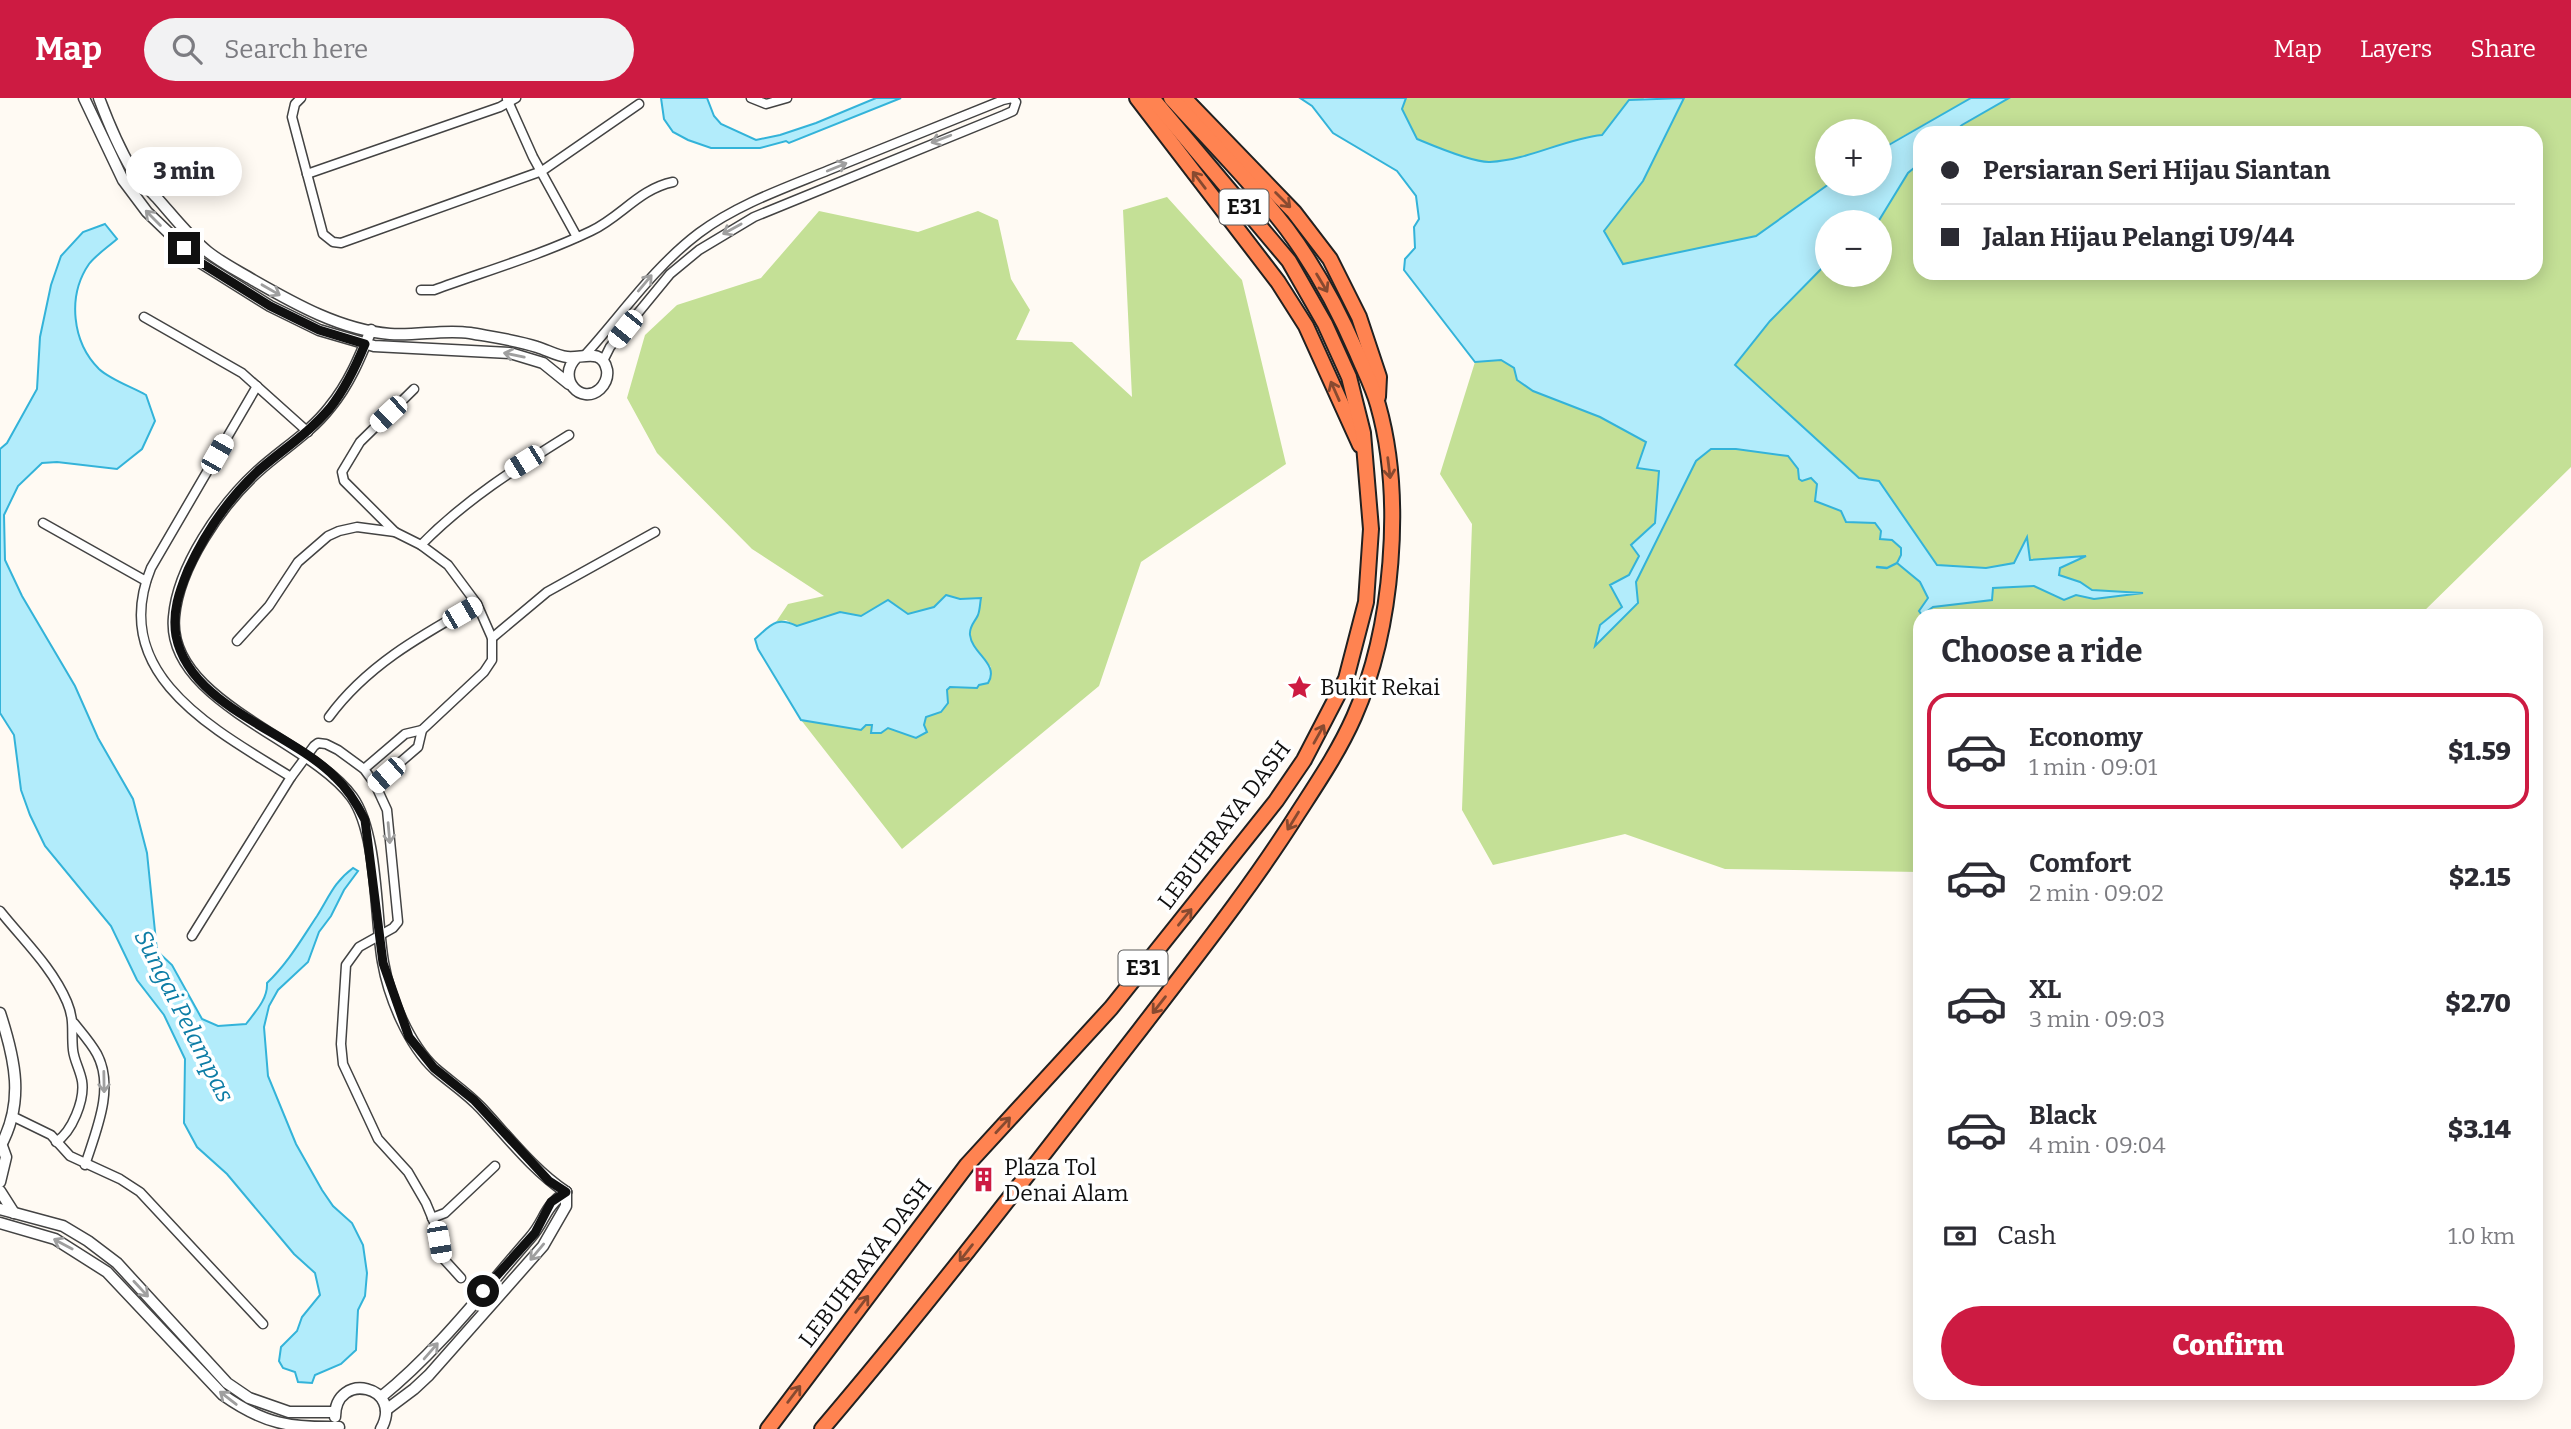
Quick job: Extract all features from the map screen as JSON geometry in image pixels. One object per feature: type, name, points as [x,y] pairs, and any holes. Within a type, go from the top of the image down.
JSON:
[{"type":"highway","points":[[1138,98],[1278,282],[1306,327],[1363,453]]},
{"type":"highway","name":"LEBUHRAYA DASH","points":[[768,1429],[967,1165],[1111,1008],[1276,800],[1304,760],[1346,678],[1364,616],[1371,529],[1363,433],[1349,377],[1325,324],[1289,261],[1152,98]]},
{"type":"highway","name":"E31","points":[[822,1429],[888,1352],[1260,874],[1332,761],[1355,714],[1374,660],[1385,603],[1391,548],[1391,486],[1385,436],[1377,401],[1341,317],[1300,248],[1281,221],[1171,98]]},
{"type":"highway","points":[[1184,98],[1294,212],[1330,259],[1359,317],[1375,365],[1380,389],[1377,401]]},
{"type":"street","points":[[84,98],[122,180],[147,212],[198,261],[270,306],[319,330],[365,344],[510,353],[543,363],[583,393],[596,392],[601,388],[607,372],[603,361],[598,357],[563,357],[536,346],[504,338],[462,332],[390,334],[371,330],[317,314],[248,277],[207,251],[134,173],[99,98]]},
{"type":"street","points":[[301,98],[295,104],[292,117],[323,234],[332,242],[341,243],[542,171],[639,104]]},
{"type":"street","points":[[751,98],[766,104],[787,98]]},
{"type":"street","points":[[572,386],[569,368],[662,265],[699,233],[722,218],[757,199],[909,137],[1003,100],[1012,98],[1016,102],[1013,111],[754,217],[727,231],[670,274],[610,347],[603,361]]},
{"type":"street","points":[[307,174],[510,100],[542,171],[577,237]]},
{"type":"street","points":[[421,290],[434,290],[594,230],[646,191],[673,182]]},
{"type":"street","points":[[144,317],[242,373],[308,432]]},
{"type":"street","points":[[371,330],[344,388],[331,406],[308,432],[232,496],[195,554],[179,592],[173,619],[178,645],[192,673],[220,699],[334,775],[354,800],[365,820],[386,976],[409,1037],[434,1068],[474,1100],[549,1181],[566,1192]]},
{"type":"street","points":[[257,386],[146,581],[141,611],[143,630],[155,667],[187,709],[230,740],[291,776]]},
{"type":"street","points":[[364,769],[405,734],[422,730],[489,666],[494,652],[492,638],[477,604],[448,565],[421,545],[395,532],[344,481],[342,472],[360,442],[414,389]]},
{"type":"street","points":[[421,545],[498,479],[569,435]]},
{"type":"street","points":[[43,523],[146,581]]},
{"type":"street","points":[[237,641],[269,606],[298,562],[328,536],[356,527],[395,532]]},
{"type":"street","points":[[492,638],[547,592],[654,532]]},
{"type":"street","points":[[329,717],[340,702],[383,662],[429,631],[477,604]]},
{"type":"street","points":[[375,784],[418,747],[422,730]]},
{"type":"street","points":[[192,936],[291,776],[314,746],[322,743],[338,750],[364,769],[375,784],[387,810],[398,922],[393,928],[359,947],[346,965],[341,1044],[344,1064],[378,1139],[417,1185],[432,1218],[441,1256],[461,1278]]},
{"type":"street","points":[[0,911],[40,957],[67,1002],[74,1023],[97,1054],[104,1071],[100,1118],[85,1165]]},
{"type":"street","points":[[0,1013],[16,1070],[12,1116],[1,1147],[6,1157],[0,1182]]},
{"type":"street","points":[[56,1142],[67,1135],[76,1115],[83,1083],[72,1050],[74,1023]]},
{"type":"street","points":[[12,1116],[51,1135],[70,1156],[85,1165],[120,1179],[140,1192],[263,1324]]},
{"type":"street","points":[[432,1218],[445,1213],[495,1166]]},
{"type":"street","points":[[0,1191],[14,1213]]},
{"type":"street","points":[[381,1397],[418,1364],[535,1233],[551,1202],[566,1192]]},
{"type":"street","points":[[386,1410],[429,1375],[543,1246],[566,1206],[566,1192]]},
{"type":"street","points":[[0,1209],[63,1226],[117,1263],[227,1383],[249,1398],[289,1412],[335,1412]]},
{"type":"street","points":[[0,1223],[55,1239],[107,1272],[223,1395],[260,1418],[286,1425],[340,1428],[335,1412],[342,1396],[349,1391],[366,1388],[381,1397],[386,1410],[381,1429]]},
{"type":"green space","points":[[1406,98],[1644,98],[1642,101],[1629,100],[1602,135],[1519,158],[1483,162],[1417,139],[1402,109]]},
{"type":"green space","points":[[1684,98],[1971,98],[1921,126],[1913,126],[1913,131],[1892,142],[1892,119],[1815,119],[1815,194],[1756,236],[1623,264],[1604,231],[1643,181]]},
{"type":"green space","points":[[2009,98],[2571,98],[2571,467],[2426,609],[1926,609],[1992,600],[1993,588],[2034,586],[2064,600],[2076,595],[2094,599],[2138,593],[2092,590],[2080,582],[2059,575],[2060,568],[2083,557],[2029,560],[2027,538],[2014,563],[1986,568],[1937,565],[1879,481],[1859,478],[1735,365],[1770,321],[1815,275],[1815,287],[1892,287],[1892,210],[1885,210],[1913,169],[1913,280],[2543,280],[2543,126],[1961,126]]},
{"type":"green space","points":[[1167,197],[1242,280],[1286,464],[1141,562],[1099,686],[902,849],[801,720],[861,730],[866,725],[872,725],[871,733],[887,728],[927,732],[924,725],[926,717],[941,712],[948,703],[947,690],[950,686],[976,688],[991,667],[972,642],[971,629],[979,613],[960,599],[946,595],[935,607],[908,614],[888,601],[861,616],[840,612],[797,626],[786,620],[776,622],[788,604],[824,596],[752,549],[657,453],[627,398],[645,335],[677,305],[761,278],[819,211],[918,232],[978,211],[998,220],[1011,279],[1030,310],[1016,340],[1072,342],[1132,397],[1123,210]]},
{"type":"green space","points":[[1501,360],[1646,442],[1637,467],[1659,471],[1655,523],[1631,545],[1639,556],[1629,575],[1622,607],[1600,625],[1638,604],[1636,582],[1696,461],[1710,449],[1736,449],[1788,456],[1798,469],[1817,484],[1816,501],[1841,511],[1846,522],[1875,523],[1901,548],[1897,563],[1920,582],[1928,598],[1920,609],[1913,609],[1913,872],[1725,869],[1625,834],[1493,865],[1462,810],[1472,524],[1440,474],[1475,362]]},
{"type":"water","points":[[661,98],[707,98],[714,116],[721,124],[756,140],[816,123],[876,98],[901,98],[789,143],[786,141],[760,148],[711,148],[673,132],[664,119]]},
{"type":"water","points":[[1300,98],[1406,98],[1402,109],[1417,139],[1464,157],[1490,162],[1519,158],[1602,135],[1629,100],[1684,98],[1643,181],[1604,231],[1623,264],[1756,236],[1815,194],[1892,196],[1892,143],[1913,131],[1913,169],[1885,210],[1815,210],[1815,275],[1770,321],[1735,365],[1859,478],[1879,481],[1937,565],[1986,568],[2014,563],[2027,537],[2030,560],[2086,556],[2060,568],[2059,575],[2080,582],[2092,590],[2143,593],[2094,599],[2076,595],[2064,600],[2034,586],[1993,588],[1992,600],[1920,609],[1928,598],[1920,582],[1897,563],[1901,548],[1892,540],[1880,539],[1881,531],[1875,523],[1846,522],[1841,511],[1815,501],[1817,484],[1811,478],[1802,481],[1799,479],[1798,469],[1788,456],[1736,449],[1711,449],[1696,461],[1636,582],[1638,603],[1595,646],[1600,625],[1622,607],[1610,585],[1629,575],[1639,556],[1631,545],[1655,523],[1659,471],[1637,468],[1646,442],[1600,417],[1533,391],[1517,380],[1514,368],[1501,360],[1475,362],[1404,270],[1405,259],[1415,248],[1414,227],[1419,219],[1416,196],[1397,171],[1333,133],[1312,106]]},
{"type":"water","points":[[1971,98],[2009,98],[1961,126],[1922,126]]},
{"type":"water","name":"Sungai Pelampas","points":[[105,224],[117,239],[89,264],[82,277],[75,304],[78,332],[83,346],[99,369],[146,395],[155,421],[142,449],[117,469],[57,462],[42,463],[18,486],[4,515],[5,560],[22,596],[75,686],[98,738],[133,799],[147,853],[157,951],[172,965],[202,1019],[218,1026],[246,1024],[263,1000],[267,983],[294,951],[336,884],[353,868],[358,871],[319,932],[308,962],[278,990],[269,1006],[264,1027],[268,1076],[296,1144],[333,1206],[352,1223],[363,1245],[367,1273],[365,1296],[358,1310],[356,1350],[341,1364],[315,1375],[312,1383],[298,1382],[295,1372],[283,1368],[279,1361],[281,1347],[297,1331],[302,1317],[320,1295],[315,1273],[294,1254],[227,1174],[197,1147],[184,1123],[185,1059],[164,1015],[137,980],[111,926],[45,846],[21,790],[14,735],[0,713],[0,449],[7,443],[37,389],[40,337],[51,285],[61,256],[83,232]]},
{"type":"water","points":[[946,595],[960,599],[981,598],[979,613],[971,627],[970,635],[975,648],[988,664],[991,676],[988,683],[977,688],[950,687],[947,690],[948,703],[941,712],[926,717],[924,725],[927,732],[916,738],[888,728],[881,733],[871,733],[872,725],[866,725],[861,730],[801,720],[758,649],[755,639],[779,622],[797,626],[840,612],[861,616],[888,600],[908,614],[934,607]]},
{"type":"waterway","points":[[1877,567],[1887,568],[1897,563]]},
{"type":"place","name":"Bukit Rekai","points":[[1300,687]]},
{"type":"place","name":"Plaza Tol Denai Alam","points":[[984,1180]]},
{"type":"route","points":[[184,248],[198,261],[270,306],[319,330],[365,344],[350,378],[331,406],[308,432],[258,471],[232,496],[195,554],[179,592],[173,619],[178,645],[192,673],[220,699],[334,775],[359,807],[365,820],[383,963],[409,1037],[434,1068],[474,1100],[549,1181],[566,1192],[551,1202],[535,1233],[483,1291]]}]
